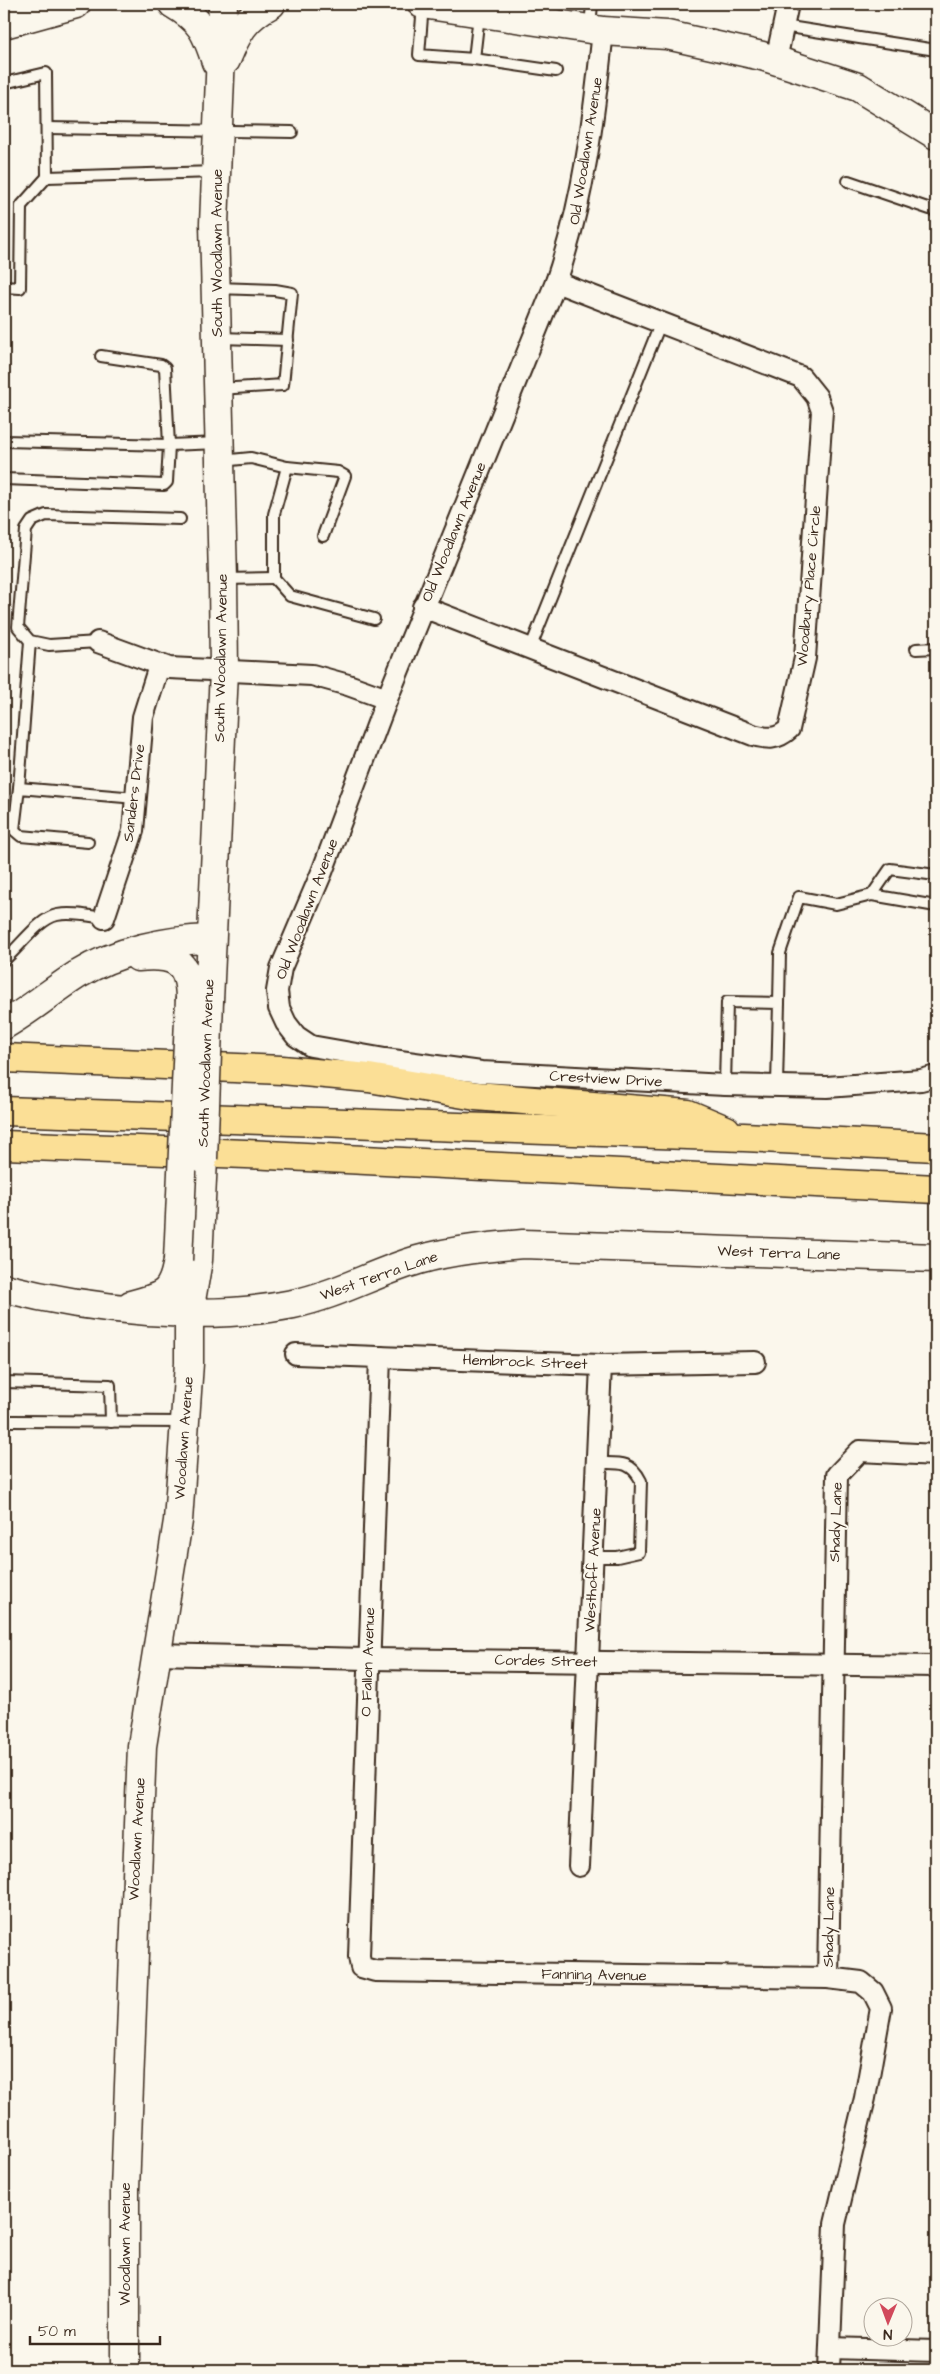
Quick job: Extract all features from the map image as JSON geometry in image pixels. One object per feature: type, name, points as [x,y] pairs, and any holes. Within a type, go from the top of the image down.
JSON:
[{"type":"highway","points":[[4,1058],[282,1070],[369,1078],[476,1096],[688,1114],[744,1137]]},
{"type":"highway","points":[[4,1111],[744,1137],[936,1147]]},
{"type":"highway","points":[[4,1145],[246,1154],[936,1189]]},
{"type":"street","points":[[4,24],[76,4]]},
{"type":"street","points":[[173,4],[190,14],[206,33],[220,76]]},
{"type":"street","name":"South Woodlawn Avenue","points":[[189,1312],[188,1260],[200,1000],[210,939],[224,671],[214,224],[223,4]]},
{"type":"street","points":[[220,76],[242,25],[256,11],[271,4]]},
{"type":"street","points":[[423,4],[480,8],[595,21],[668,35],[776,60],[858,87],[936,135]]},
{"type":"street","points":[[776,60],[788,4]]},
{"type":"street","name":"Old Woodlawn Avenue","points":[[286,1023],[279,1008],[277,991],[281,968],[322,872],[386,699],[556,282],[570,241],[579,202],[594,110],[595,21]]},
{"type":"street","name":"Woodbury Place Circle","points":[[423,607],[753,735],[770,739],[781,737],[791,724],[805,658],[822,411],[817,397],[801,377],[556,282]]},
{"type":"street","points":[[98,642],[159,666],[312,675],[348,685],[386,699]]},
{"type":"street","name":"Sanders Drive","points":[[104,918],[114,893],[133,831],[143,717],[159,666]]},
{"type":"street","points":[[4,1025],[77,975],[106,960],[180,941],[210,939]]},
{"type":"street","points":[[106,960],[152,956],[168,959],[183,967],[200,1000]]},
{"type":"street","name":"Crestview Drive","points":[[286,1023],[296,1036],[311,1046],[385,1059],[507,1074],[725,1085],[828,1087],[921,1080],[936,1076]]},
{"type":"street","name":"West Terra Lane","points":[[4,1288],[50,1300],[189,1312],[240,1310],[294,1304],[344,1289],[418,1260],[465,1249],[523,1244],[936,1258]]},
{"type":"street","points":[[122,1307],[164,1294],[171,1287],[188,1260]]},
{"type":"street","name":"Woodlawn Avenue","points":[[125,2370],[125,2190],[133,1938],[142,1746],[178,1521],[185,1422],[189,1312]]},
{"type":"street","name":"Hembrock Street","points":[[296,1354],[602,1364],[755,1362]]},
{"type":"street","name":"O Fallon Avenue","points":[[361,1967],[359,1956],[368,1659],[380,1357]]},
{"type":"street","name":"Westhoff Avenue","points":[[579,1866],[602,1364]]},
{"type":"street","name":"Shady Lane","points":[[829,2370],[835,2224],[865,2098],[881,2008],[874,1992],[861,1982],[828,1978],[836,1475],[860,1451],[936,1455]]},
{"type":"street","name":"Cordes Street","points":[[156,1654],[368,1659],[936,1666]]},
{"type":"street","name":"Fanning Avenue","points":[[361,1967],[375,1971],[828,1978]]},
{"type":"street","points":[[830,2348],[936,2351]]},
{"type":"lane","points":[[423,4],[419,55],[474,59],[556,71]]},
{"type":"lane","points":[[474,59],[480,8]]},
{"type":"lane","points":[[783,26],[936,50]]},
{"type":"lane","points":[[4,83],[46,73],[47,178],[21,206],[20,288],[4,288]]},
{"type":"lane","points":[[47,128],[292,132]]},
{"type":"lane","points":[[47,178],[216,172]]},
{"type":"lane","points":[[848,181],[935,208]]},
{"type":"lane","points":[[216,288],[275,290],[292,293],[283,385],[218,389]]},
{"type":"lane","points":[[530,649],[661,322]]},
{"type":"lane","points":[[217,338],[288,340]]},
{"type":"lane","points":[[4,479],[164,485],[167,482],[169,445],[165,368],[101,356]]},
{"type":"lane","points":[[4,441],[169,445],[220,452],[287,467],[338,472],[345,476],[323,536]]},
{"type":"lane","points":[[287,467],[274,514],[274,578],[290,596],[374,619]]},
{"type":"lane","points":[[98,642],[49,645],[30,641],[18,627],[26,530],[32,521],[46,515],[180,519]]},
{"type":"lane","points":[[223,579],[274,578]]},
{"type":"lane","points":[[30,641],[14,830],[21,836],[88,842]]},
{"type":"lane","points":[[916,649],[936,648]]},
{"type":"lane","points":[[19,788],[136,798]]},
{"type":"lane","points":[[872,895],[890,869],[936,875]]},
{"type":"lane","points":[[777,1085],[780,953],[799,897],[836,904],[872,895],[936,906]]},
{"type":"lane","points":[[4,960],[43,922],[56,915],[74,914],[104,918]]},
{"type":"lane","points":[[725,1085],[727,1002],[779,1003]]},
{"type":"lane","points":[[4,1382],[110,1385],[111,1422]]},
{"type":"lane","points":[[12,1421],[185,1422]]},
{"type":"lane","points":[[594,1557],[617,1557],[639,1552],[641,1481],[636,1471],[623,1463],[598,1463]]}]
